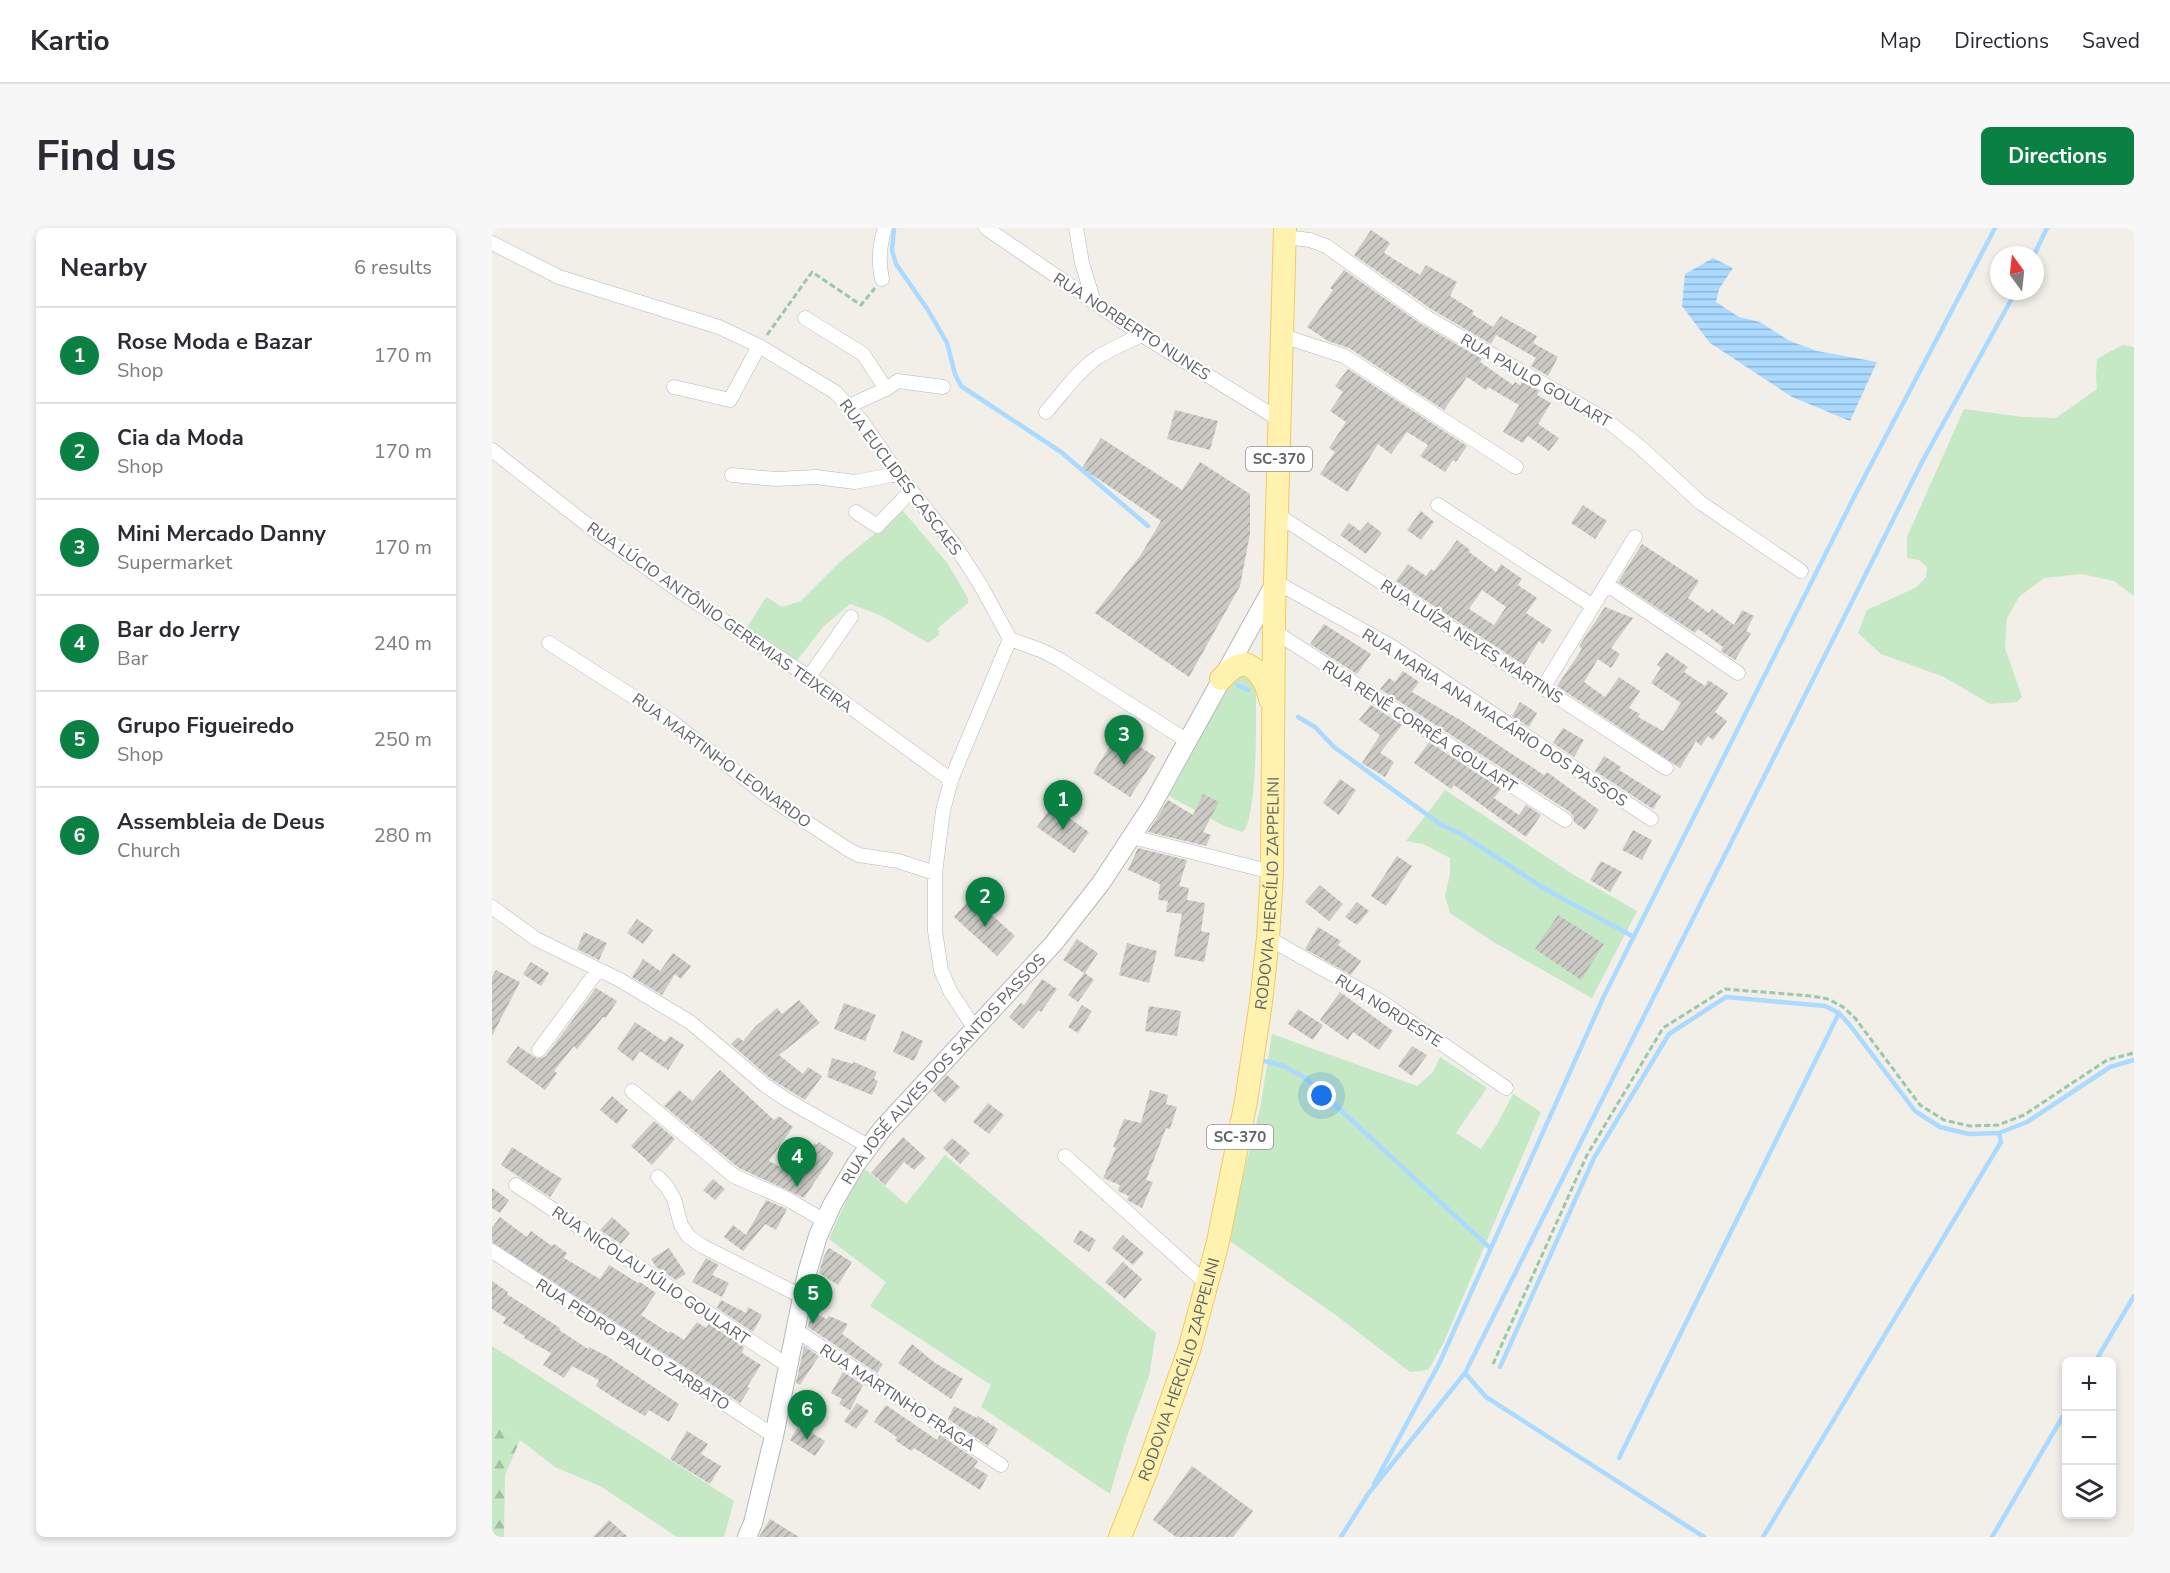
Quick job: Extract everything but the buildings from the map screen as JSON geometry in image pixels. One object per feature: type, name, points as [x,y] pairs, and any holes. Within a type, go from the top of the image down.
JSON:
[{"type":"main road","name":"RODOVIA HERCÍLIO ZAPPELINI","points":[[1120,1537],[1146,1472],[1189,1350],[1218,1242],[1246,1101],[1268,938],[1272,872],[1274,624],[1285,232]]},
{"type":"main road","points":[[1221,679],[1236,658],[1247,652],[1258,653],[1274,670]]},
{"type":"main road","points":[[1221,679],[1238,665],[1246,664],[1253,667],[1267,687],[1274,721]]},
{"type":"street","points":[[882,279],[879,262],[880,244],[885,228]]},
{"type":"street","name":"RUA NORBERTO NUNES","points":[[986,228],[1142,335],[1280,420]]},
{"type":"street","points":[[1076,228],[1082,263],[1094,302]]},
{"type":"street","name":"RUA PAULO GOULART","points":[[1285,232],[1326,246],[1426,316],[1605,419],[1640,447],[1701,503],[1801,571]]},
{"type":"street","name":"RUA EUCLIDES CASCAES","points":[[492,243],[559,277],[719,327],[759,346],[835,392],[849,406],[970,567],[1010,639]]},
{"type":"street","points":[[805,318],[863,354],[886,389]]},
{"type":"street","points":[[1046,412],[1094,360],[1113,348],[1142,335]]},
{"type":"street","points":[[1282,336],[1344,356],[1516,467]]},
{"type":"street","points":[[674,387],[730,399],[759,346]]},
{"type":"street","points":[[849,406],[898,381],[943,387]]},
{"type":"street","name":"RUA LÚCIO ANTÔNIO GEREMIAS TEIXEIRA","points":[[492,450],[631,557],[809,677],[951,780]]},
{"type":"street","points":[[732,475],[776,479],[816,477],[855,482],[898,474]]},
{"type":"street","points":[[856,512],[877,526],[911,491]]},
{"type":"street","points":[[1438,505],[1593,606]]},
{"type":"street","name":"RUA LUÍZA NEVES MARTINS","points":[[1278,515],[1666,768]]},
{"type":"street","points":[[1543,688],[1635,537]]},
{"type":"street","name":"RUA JOSÉ ALVES DOS SANTOS PASSOS","points":[[747,1537],[753,1523],[774,1436],[801,1296],[818,1236],[844,1184],[868,1146],[909,1098],[975,1029],[1081,910],[1151,807],[1186,740],[1276,582]]},
{"type":"street","name":"RUA MARIA ANA MACÁRIO DOS PASSOS","points":[[1276,582],[1391,646],[1651,819]]},
{"type":"street","points":[[1606,584],[1738,674]]},
{"type":"street","points":[[809,677],[851,617]]},
{"type":"street","name":"RUA JOSÉ ALVES DOS SANTOS PASSOS","points":[[1241,644],[1274,624]]},
{"type":"street","name":"RUA RENÊ CORRÊA GOULART","points":[[1274,624],[1565,820]]},
{"type":"street","points":[[975,1029],[950,991],[941,970],[935,931],[935,873],[943,811],[951,780],[1010,639],[1060,660],[1186,740]]},
{"type":"street","name":"RUA MARTINHO LEONARDO","points":[[549,643],[663,715],[767,796],[849,850],[859,855],[898,861],[935,873]]},
{"type":"street","points":[[1132,837],[1272,872]]},
{"type":"street","points":[[492,907],[536,939],[650,996],[690,1022],[766,1086],[868,1146]]},
{"type":"street","name":"RUA NORDESTE","points":[[1268,938],[1382,1002],[1506,1088]]},
{"type":"street","points":[[539,1050],[598,970]]},
{"type":"street","points":[[632,1091],[734,1176],[782,1196],[825,1221]]},
{"type":"street","points":[[1065,1156],[1206,1284]]},
{"type":"street","points":[[658,1177],[668,1187],[681,1225],[688,1236],[702,1246],[801,1296]]},
{"type":"street","name":"RUA NICOLAU JÚLIO GOULART","points":[[516,1185],[787,1365]]},
{"type":"street","name":"RUA PEDRO PAULO ZARBATO","points":[[492,1251],[774,1436]]},
{"type":"street","name":"RUA MARTINHO FRAGA","points":[[794,1329],[1001,1465]]},
{"type":"path","points":[[759,346],[812,272],[861,305],[882,279]]},
{"type":"path","points":[[1493,1364],[1587,1155],[1663,1028],[1725,989],[1812,996],[1828,999],[1843,1007],[1855,1018],[1920,1105],[1944,1119],[1970,1126],[1998,1125],[2024,1115],[2107,1060],[2134,1053]]},
{"type":"green space","points":[[2122,345],[2134,347],[2134,596],[2114,581],[2082,574],[2044,578],[2019,597],[2007,618],[2005,648],[2022,697],[2017,702],[1990,704],[1944,677],[1881,654],[1858,633],[1867,610],[1917,587],[1926,577],[1927,567],[1919,560],[1907,558],[1907,537],[1964,409],[2023,417],[2056,418],[2097,389],[2097,359]]},
{"type":"green space","points":[[903,511],[948,564],[968,598],[968,603],[938,628],[939,635],[928,643],[880,615],[850,604],[823,627],[796,662],[746,629],[766,597],[782,607],[801,601],[841,561]]},
{"type":"green space","points":[[1238,674],[1250,679],[1256,690],[1254,786],[1248,822],[1243,832],[1224,826],[1169,796],[1230,682]]},
{"type":"green space","points":[[1445,790],[1574,875],[1637,911],[1592,998],[1492,941],[1450,913],[1445,896],[1450,874],[1450,858],[1423,844],[1406,841]]},
{"type":"green space","points":[[1272,1034],[1417,1086],[1433,1072],[1440,1057],[1487,1088],[1456,1133],[1481,1149],[1513,1094],[1541,1112],[1444,1342],[1428,1370],[1410,1372],[1337,1316],[1227,1239],[1260,1109]]},
{"type":"green space","points":[[945,1155],[1156,1333],[1149,1376],[1126,1439],[1110,1494],[981,1407],[991,1385],[870,1306],[886,1282],[829,1239],[848,1197],[865,1169],[906,1204]]},
{"type":"green space","points":[[492,1346],[734,1501],[724,1537],[677,1537],[600,1486],[555,1467],[492,1422]]},
{"type":"green space","points":[[492,1422],[520,1440],[505,1475],[504,1537],[492,1537]]},
{"type":"water","points":[[1713,258],[1733,268],[1719,289],[1716,302],[1739,317],[1760,322],[1790,341],[1817,351],[1877,362],[1850,421],[1792,397],[1710,343],[1682,306],[1685,274]]},
{"type":"waterway","points":[[894,228],[892,250],[896,264],[928,310],[947,343],[955,374],[961,386],[1061,452],[1148,526]]},
{"type":"waterway","points":[[1374,1484],[1439,1364],[1604,996],[1854,497],[1995,228]]},
{"type":"waterway","points":[[2038,246],[2047,228]]},
{"type":"waterway","points":[[1341,1537],[1368,1494],[1465,1373],[1922,462],[2011,300]]},
{"type":"waterway","points":[[1237,685],[1248,690]]},
{"type":"waterway","points":[[1298,717],[1315,727],[1334,747],[1440,824],[1461,834],[1545,889],[1634,937]]},
{"type":"waterway","points":[[1500,1367],[1594,1158],[1669,1034],[1726,997],[1825,1006],[1839,1013],[1915,1111],[1940,1127],[1969,1134],[1999,1133],[2027,1122],[2110,1067],[2134,1060]]},
{"type":"waterway","points":[[1619,1458],[1839,1013]]},
{"type":"waterway","points":[[1261,1060],[1284,1066],[1307,1079],[1490,1248]]},
{"type":"waterway","points":[[1763,1537],[2001,1142],[1999,1133]]},
{"type":"waterway","points":[[2098,1357],[2134,1296]]},
{"type":"waterway","points":[[1465,1373],[1486,1397],[1704,1537]]},
{"type":"waterway","points":[[1992,1537],[2062,1418]]},
{"type":"place","name":"Mini Mercado Danny","points":[[1124,765]]},
{"type":"place","name":"Rose Moda e Bazar","points":[[1063,830]]},
{"type":"place","name":"Cia da Moda","points":[[985,927]]},
{"type":"place","name":"Bar do Jerry","points":[[797,1187]]},
{"type":"place","name":"Grupo Figueiredo","points":[[813,1324]]},
{"type":"place","name":"Assembleia de Deus","points":[[807,1440]]}]
